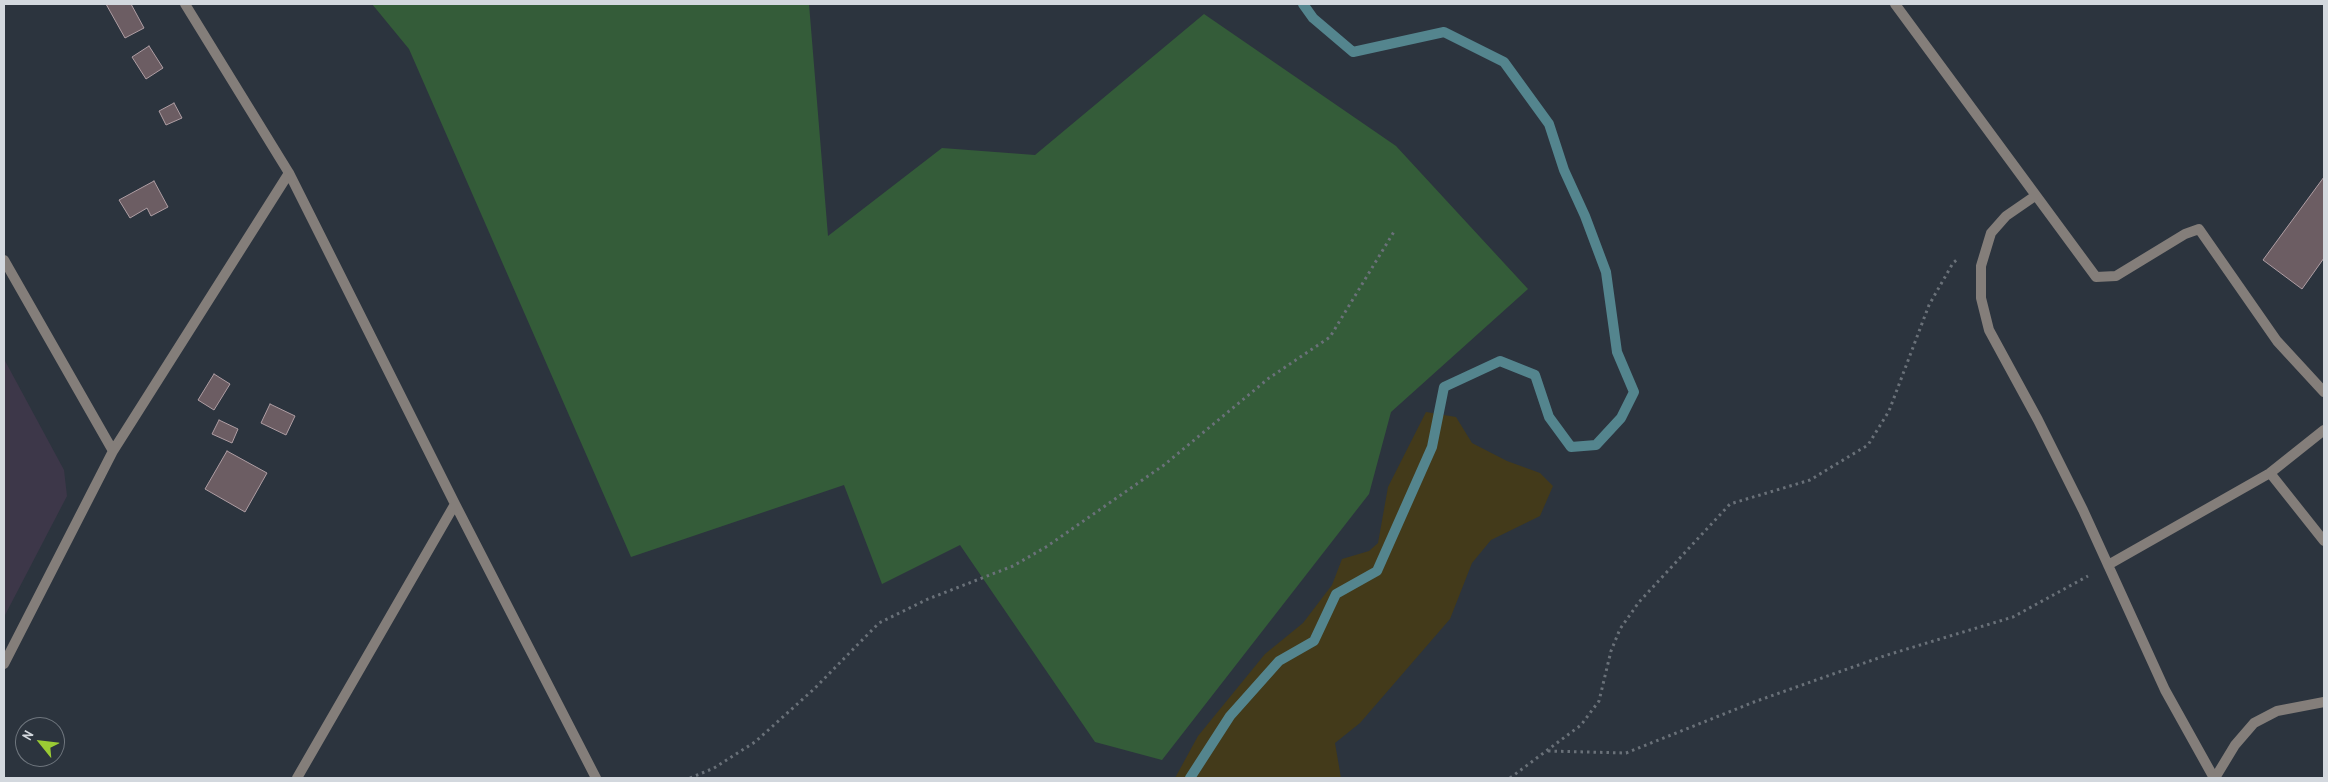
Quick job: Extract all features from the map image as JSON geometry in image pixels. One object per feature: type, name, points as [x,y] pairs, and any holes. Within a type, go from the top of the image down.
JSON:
[{"type":"street","points":[[185,4],[289,173],[454,504],[596,778]]},
{"type":"street","points":[[1895,4],[2096,277],[2116,276],[2185,234],[2199,229],[2278,341],[2324,392]]},
{"type":"street","points":[[4,664],[113,451],[289,173]]},
{"type":"street","points":[[2035,196],[2006,216],[1991,233],[1981,266],[1981,298],[1989,330],[2038,420],[2108,565],[2165,690],[2215,778],[2235,745],[2254,723],[2277,711],[2324,702]]},
{"type":"street","points":[[4,260],[113,451]]},
{"type":"street","points":[[2108,565],[2270,473],[2324,430]]},
{"type":"street","points":[[2270,473],[2324,540]]},
{"type":"street","points":[[297,778],[454,504]]},
{"type":"path","points":[[690,778],[714,768],[755,742],[814,689],[879,623],[928,599],[1013,566],[1046,547],[1164,465],[1269,378],[1330,337],[1395,230]]},
{"type":"path","points":[[1510,778],[1581,725],[1599,701],[1611,651],[1620,629],[1639,602],[1730,504],[1810,480],[1868,445],[1889,412],[1929,305],[1953,263],[1960,257]]},
{"type":"path","points":[[1548,751],[1626,753],[1754,702],[1816,680],[1888,655],[2014,618],[2108,565]]},
{"type":"shaded area","points":[[4,359],[64,470],[67,496],[4,617]]},
{"type":"green space","points":[[372,4],[809,4],[828,236],[942,148],[1035,155],[1204,14],[1396,146],[1528,289],[1391,412],[1369,494],[1162,760],[1095,742],[960,545],[882,584],[844,485],[631,557],[409,49]]},
{"type":"sand","points":[[1426,412],[1456,417],[1472,443],[1507,461],[1540,473],[1553,486],[1540,516],[1491,540],[1472,563],[1450,619],[1360,723],[1335,743],[1341,778],[1175,778],[1198,736],[1265,654],[1303,623],[1332,585],[1342,559],[1369,551],[1378,543],[1388,487]]},
{"type":"building","points":[[106,4],[131,4],[144,28],[125,38]]},
{"type":"building","points":[[149,46],[163,68],[146,79],[132,57]]},
{"type":"building","points":[[174,103],[182,118],[166,125],[159,111]]},
{"type":"building","points":[[2324,177],[2324,258],[2302,289],[2263,260]]},
{"type":"building","points":[[154,181],[168,207],[151,216],[147,208],[130,218],[119,200]]},
{"type":"building","points":[[214,374],[230,384],[214,410],[198,400]]},
{"type":"building","points":[[270,404],[295,416],[286,435],[261,423]]},
{"type":"building","points":[[219,420],[238,429],[232,443],[212,434]]},
{"type":"building","points":[[227,451],[267,473],[245,512],[205,489]]},
{"type":"waterway","points":[[1190,778],[1230,716],[1279,661],[1314,641],[1336,594],[1377,571],[1432,447],[1444,387],[1500,361],[1535,375],[1549,417],[1571,447],[1596,445],[1621,418],[1634,392],[1617,352],[1606,272],[1585,216],[1564,170],[1549,124],[1504,62],[1444,32],[1353,52],[1313,18],[1303,4]]}]
